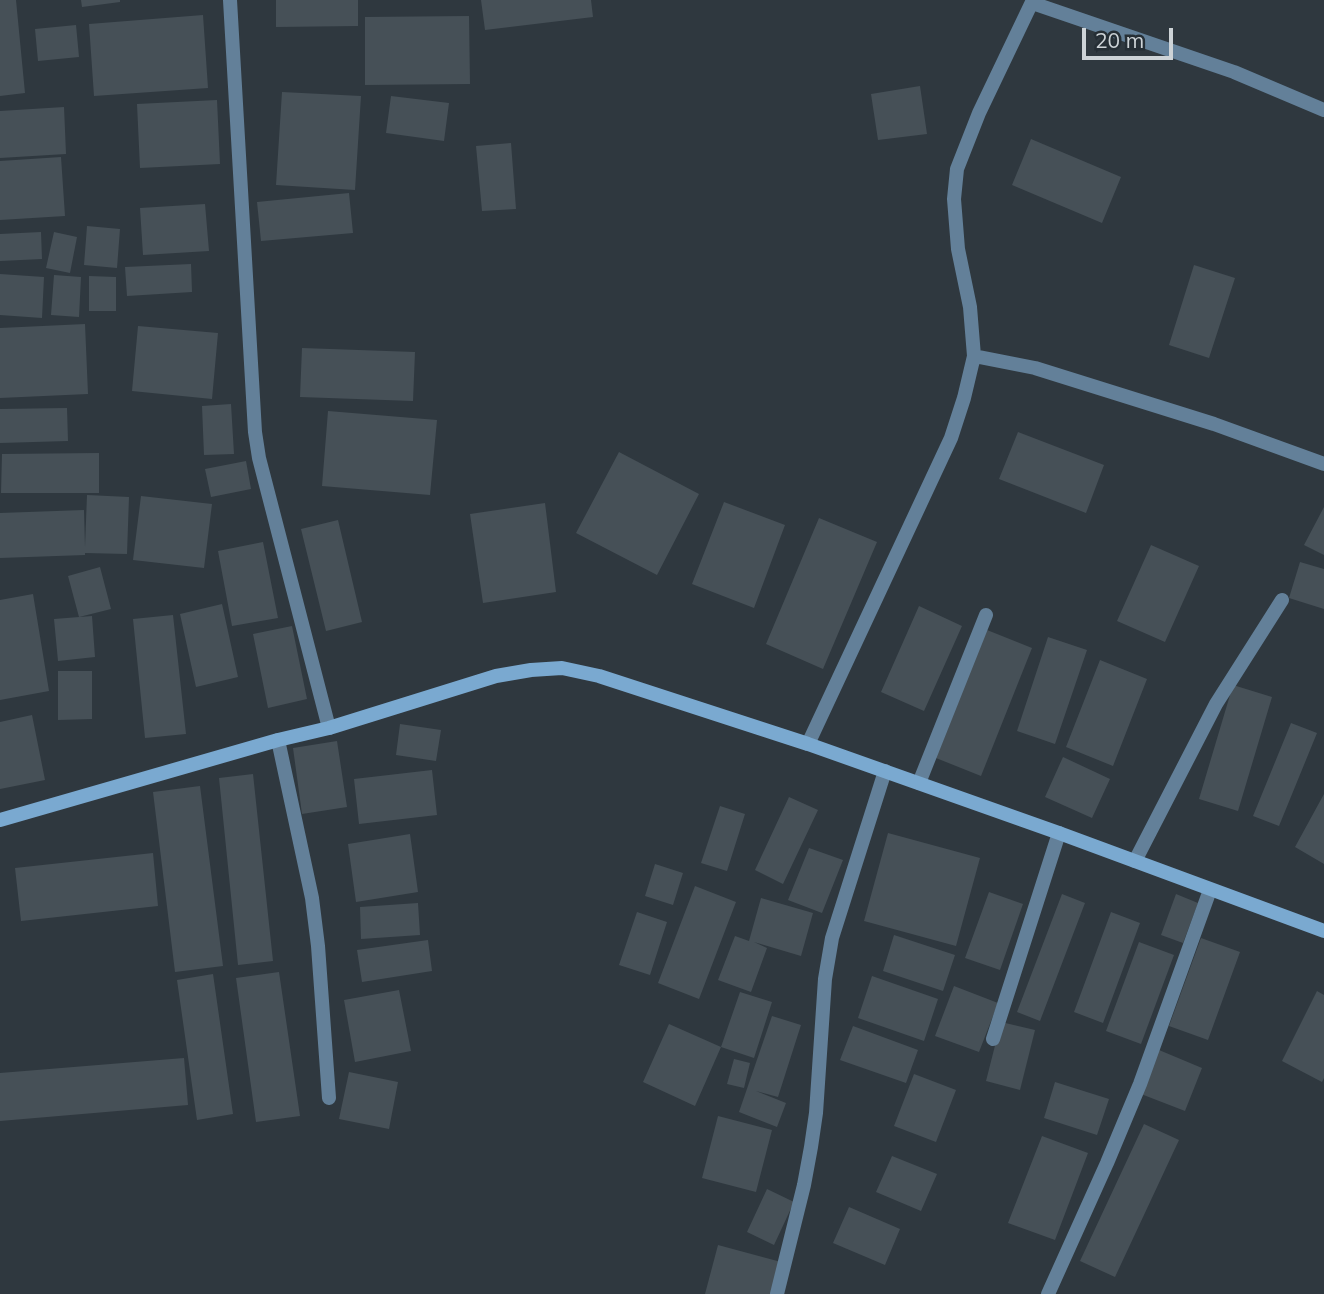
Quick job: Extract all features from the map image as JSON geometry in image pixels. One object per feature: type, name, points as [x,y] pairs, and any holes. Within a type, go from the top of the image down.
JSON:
[{"type":"main road","points":[[0,820],[329,727],[496,676],[562,668],[599,676],[808,744],[1324,931]]},
{"type":"street","points":[[230,0],[255,432],[259,458],[329,727]]},
{"type":"street","points":[[808,744],[951,438],[974,356],[970,307],[958,249],[954,199],[957,169],[979,113],[1032,2],[1234,72],[1324,110]]},
{"type":"street","points":[[974,356],[1035,368],[1214,424],[1324,464]]},
{"type":"street","points":[[1135,861],[1216,704],[1282,600]]},
{"type":"street","points":[[919,783],[986,615]]},
{"type":"street","points":[[278,740],[312,898],[329,1098]]},
{"type":"street","points":[[776,1294],[811,1147],[816,1113],[825,979],[832,938],[885,771]]},
{"type":"street","points":[[993,1039],[1059,833]]},
{"type":"street","points":[[1048,1294],[1140,1084],[1210,890]]},
{"type":"building","points":[[0,0],[16,0],[25,93],[0,96]]},
{"type":"building","points":[[81,0],[120,0],[120,2],[82,7]]},
{"type":"building","points":[[276,0],[358,0],[358,26],[276,27]]},
{"type":"building","points":[[481,0],[591,0],[593,17],[485,30]]},
{"type":"building","points":[[203,15],[208,88],[94,96],[89,24]]},
{"type":"building","points":[[469,16],[470,84],[365,85],[365,17]]},
{"type":"building","points":[[76,25],[79,57],[38,61],[35,29]]},
{"type":"building","points":[[920,86],[927,134],[878,140],[871,94]]},
{"type":"building","points":[[282,92],[361,96],[355,190],[276,185]]},
{"type":"building","points":[[391,96],[449,103],[444,141],[386,133]]},
{"type":"building","points":[[217,100],[220,164],[140,168],[137,104]]},
{"type":"building","points":[[64,107],[66,154],[0,158],[0,111]]},
{"type":"building","points":[[1031,139],[1121,177],[1102,223],[1012,185]]},
{"type":"building","points":[[511,143],[516,209],[482,211],[476,146]]},
{"type":"building","points":[[61,157],[65,216],[0,220],[0,161]]},
{"type":"building","points":[[349,193],[353,233],[261,241],[257,202]]},
{"type":"building","points":[[205,204],[209,251],[143,255],[140,208]]},
{"type":"building","points":[[87,226],[120,229],[117,268],[84,265]]},
{"type":"building","points":[[41,232],[42,259],[0,261],[0,234]]},
{"type":"building","points":[[54,232],[77,237],[70,273],[46,268]]},
{"type":"building","points":[[191,264],[192,292],[127,296],[125,267]]},
{"type":"building","points":[[1194,265],[1235,278],[1209,358],[1169,345]]},
{"type":"building","points":[[0,274],[44,277],[42,318],[0,315]]},
{"type":"building","points":[[54,275],[81,277],[79,317],[51,315]]},
{"type":"building","points":[[89,276],[116,277],[116,311],[89,311]]},
{"type":"building","points":[[85,324],[88,394],[0,398],[0,328]]},
{"type":"building","points":[[138,326],[218,333],[212,399],[132,391]]},
{"type":"building","points":[[302,348],[415,352],[413,401],[300,397]]},
{"type":"building","points":[[231,404],[234,454],[204,455],[202,406]]},
{"type":"building","points":[[67,408],[68,441],[0,443],[0,409]]},
{"type":"building","points":[[328,411],[437,420],[430,495],[322,486]]},
{"type":"building","points":[[1018,432],[1104,465],[1086,513],[999,479]]},
{"type":"building","points":[[619,452],[699,494],[657,575],[576,533]]},
{"type":"building","points":[[99,453],[99,493],[1,493],[2,454]]},
{"type":"building","points":[[246,461],[251,489],[211,497],[205,469]]},
{"type":"building","points":[[87,495],[129,497],[127,554],[85,553],[0,558],[0,513],[84,510],[85,547]]},
{"type":"building","points":[[141,496],[212,504],[204,568],[133,560]]},
{"type":"building","points":[[724,502],[785,525],[754,608],[692,584]]},
{"type":"building","points":[[545,503],[556,592],[483,603],[470,514]]},
{"type":"building","points":[[1324,507],[1324,555],[1304,545]]},
{"type":"building","points":[[819,518],[877,542],[823,669],[766,644]]},
{"type":"building","points":[[338,520],[362,622],[326,631],[301,529]]},
{"type":"building","points":[[263,542],[278,618],[232,626],[218,551]]},
{"type":"building","points":[[1151,545],[1199,566],[1165,642],[1117,621]]},
{"type":"building","points":[[1300,562],[1324,569],[1324,609],[1289,598]]},
{"type":"building","points":[[100,567],[111,609],[79,617],[68,576]]},
{"type":"building","points":[[33,594],[49,691],[0,700],[0,600]]},
{"type":"building","points":[[222,604],[238,677],[196,687],[180,614]]},
{"type":"building","points":[[919,606],[962,626],[924,711],[881,692]]},
{"type":"building","points":[[173,615],[186,734],[145,738],[133,619]]},
{"type":"building","points":[[92,616],[95,657],[58,661],[54,619]]},
{"type":"building","points":[[292,626],[307,699],[268,708],[253,634]]},
{"type":"building","points":[[982,628],[1032,648],[981,776],[931,756]]},
{"type":"building","points":[[1048,637],[1087,650],[1055,744],[1017,731]]},
{"type":"building","points":[[1100,660],[1147,679],[1113,766],[1066,747]]},
{"type":"building","points":[[58,671],[92,671],[92,719],[58,720]]},
{"type":"building","points":[[1233,685],[1272,697],[1238,811],[1199,799]]},
{"type":"building","points":[[32,715],[45,780],[0,789],[0,722]]},
{"type":"building","points":[[1291,723],[1317,733],[1279,826],[1253,816]]},
{"type":"building","points":[[400,724],[441,730],[436,761],[396,755]]},
{"type":"building","points":[[337,741],[347,807],[302,814],[293,748]]},
{"type":"building","points":[[1063,757],[1110,779],[1092,818],[1045,797]]},
{"type":"building","points":[[432,770],[437,815],[359,824],[354,779]]},
{"type":"building","points":[[253,774],[273,961],[238,965],[219,778]]},
{"type":"building","points":[[200,786],[223,966],[175,972],[153,792]]},
{"type":"building","points":[[1324,794],[1324,864],[1295,847]]},
{"type":"building","points":[[789,797],[818,810],[783,884],[755,870]]},
{"type":"building","points":[[720,806],[745,814],[727,871],[701,863]]},
{"type":"building","points":[[888,833],[980,858],[956,946],[864,921]]},
{"type":"building","points":[[410,834],[418,892],[356,902],[348,844]]},
{"type":"building","points":[[809,848],[843,860],[822,913],[788,900]]},
{"type":"building","points":[[153,853],[158,906],[21,921],[15,868]]},
{"type":"building","points":[[655,864],[683,873],[673,905],[645,896]]},
{"type":"building","points":[[695,886],[736,902],[699,999],[658,983]]},
{"type":"building","points":[[989,892],[1023,904],[1000,970],[965,958]]},
{"type":"building","points":[[1062,894],[1085,903],[1040,1021],[1017,1012]]},
{"type":"building","points":[[1176,894],[1198,903],[1183,943],[1161,935]]},
{"type":"building","points":[[761,898],[813,913],[801,956],[754,942],[767,948],[751,992],[718,980],[735,936],[749,941]]},
{"type":"building","points":[[418,903],[420,935],[361,939],[360,907]]},
{"type":"building","points":[[637,912],[667,922],[650,975],[619,965]]},
{"type":"building","points":[[1111,912],[1140,923],[1103,1023],[1074,1012]]},
{"type":"building","points":[[894,935],[955,955],[943,991],[883,971]]},
{"type":"building","points":[[1201,938],[1240,952],[1208,1040],[1169,1026]]},
{"type":"building","points":[[428,940],[432,971],[362,982],[357,950]]},
{"type":"building","points":[[1139,942],[1174,955],[1141,1044],[1106,1031]]},
{"type":"building","points":[[279,972],[300,1116],[256,1122],[236,978]]},
{"type":"building","points":[[213,974],[233,1114],[197,1120],[177,980]]},
{"type":"building","points":[[872,976],[938,999],[924,1041],[858,1018]]},
{"type":"building","points":[[954,986],[998,1003],[979,1052],[935,1036]]},
{"type":"building","points":[[399,990],[411,1051],[355,1062],[344,1000]]},
{"type":"building","points":[[1317,991],[1324,995],[1322,1082],[1282,1061]]},
{"type":"building","points":[[740,992],[772,1002],[754,1058],[721,1047]]},
{"type":"building","points":[[772,1016],[801,1025],[778,1097],[756,1091],[786,1103],[777,1127],[739,1112]]},
{"type":"building","points":[[1001,1022],[1035,1030],[1020,1090],[986,1081]]},
{"type":"building","points":[[669,1024],[721,1047],[695,1106],[643,1082]]},
{"type":"building","points":[[853,1026],[918,1050],[906,1083],[840,1060]]},
{"type":"building","points":[[1159,1050],[1202,1068],[1185,1111],[1141,1094]]},
{"type":"building","points":[[184,1058],[188,1105],[0,1121],[0,1073]]},
{"type":"building","points":[[734,1059],[750,1063],[744,1088],[727,1084]]},
{"type":"building","points":[[349,1072],[398,1082],[389,1129],[339,1119]]},
{"type":"building","points":[[914,1074],[956,1090],[936,1142],[894,1126]]},
{"type":"building","points":[[1055,1082],[1109,1099],[1097,1135],[1044,1118]]},
{"type":"building","points":[[718,1116],[772,1130],[756,1192],[702,1178]]},
{"type":"building","points":[[1144,1124],[1179,1140],[1115,1277],[1080,1261]]},
{"type":"building","points":[[1042,1136],[1088,1153],[1055,1240],[1008,1223]]},
{"type":"building","points":[[892,1156],[937,1174],[921,1211],[876,1192]]},
{"type":"building","points":[[767,1189],[794,1202],[774,1245],[747,1232]]},
{"type":"building","points":[[849,1207],[900,1229],[885,1265],[833,1243]]},
{"type":"building","points":[[718,1245],[781,1262],[772,1294],[705,1294]]}]
